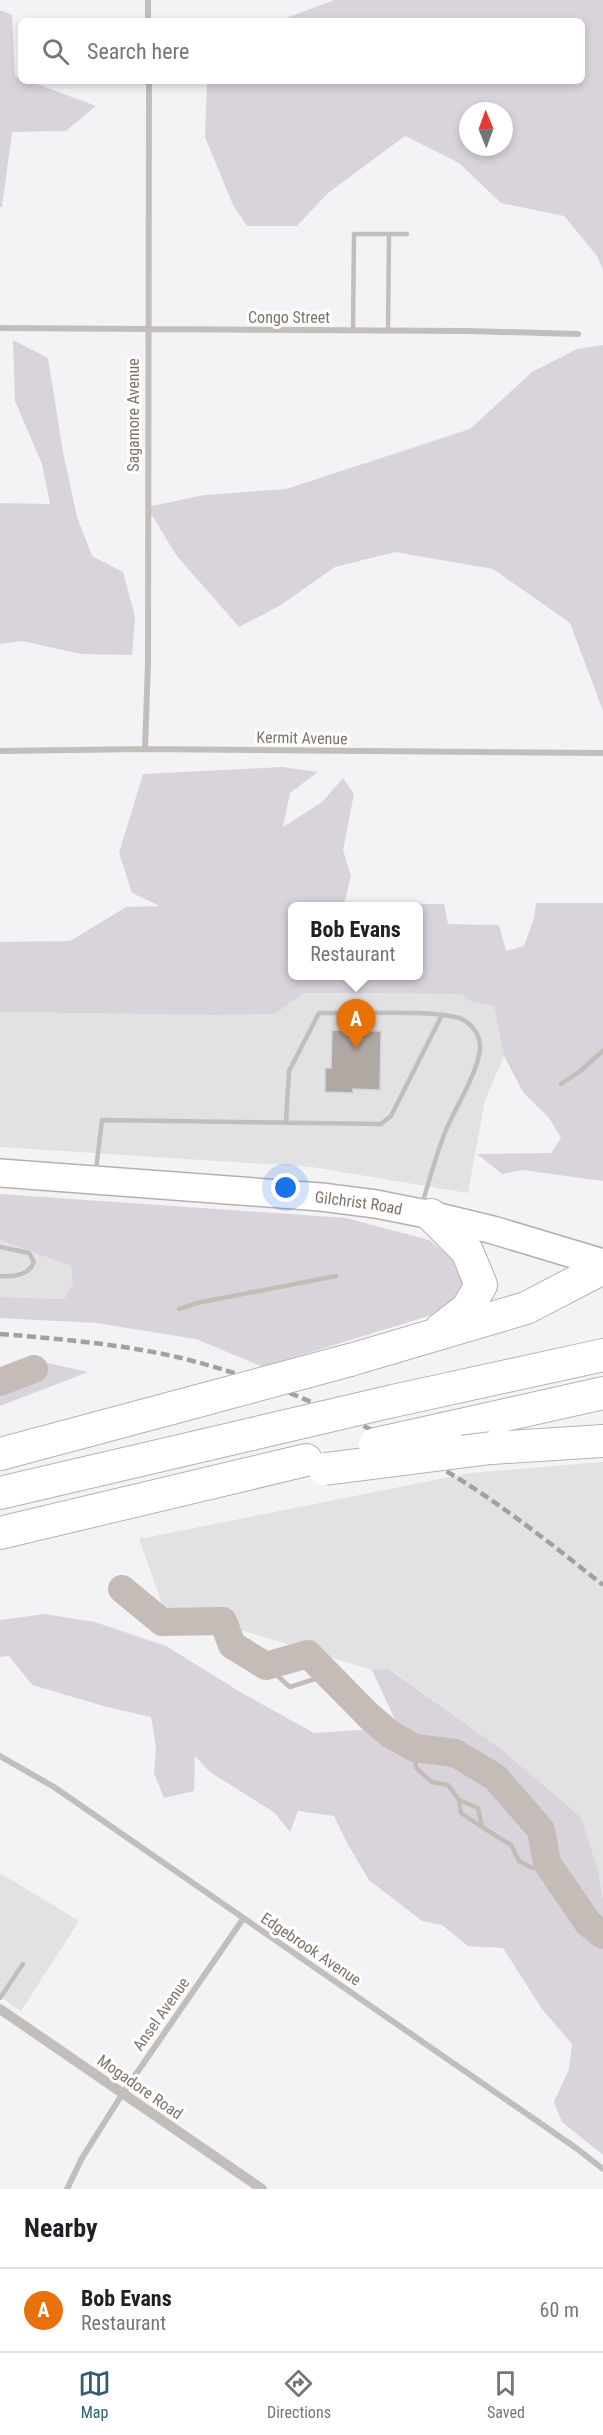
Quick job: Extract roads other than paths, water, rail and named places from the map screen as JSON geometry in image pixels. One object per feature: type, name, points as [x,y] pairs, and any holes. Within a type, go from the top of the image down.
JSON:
[{"type":"highway","points":[[425,1214],[467,1251],[481,1285],[467,1310],[429,1336]]},
{"type":"highway","points":[[0,1454],[350,1360],[526,1308],[603,1266]]},
{"type":"highway","points":[[0,1493],[393,1401],[603,1355]]},
{"type":"highway","points":[[316,1464],[447,1428],[603,1393]]},
{"type":"highway","points":[[0,1533],[223,1479],[316,1464],[491,1448],[603,1441]]},
{"type":"main road","name":"Gilchrist Road","points":[[0,1173],[94,1178],[321,1197],[425,1214],[493,1230],[603,1266]]},
{"type":"street","points":[[148,0],[148,18]]},
{"type":"street","name":"Sagamore Avenue","points":[[145,749],[148,663],[149,84]]},
{"type":"street","name":"Congo Street","points":[[0,328],[578,334]]},
{"type":"street","name":"Kermit Avenue","points":[[0,751],[145,749],[603,753]]},
{"type":"street","name":"Edgebrook Avenue","points":[[0,1756],[54,1787],[576,2148],[603,2169]]},
{"type":"street","name":"Ansel Avenue","points":[[67,2189],[82,2158],[123,2092],[243,1919]]},
{"type":"street","name":"Mogadore Road","points":[[0,2009],[262,2189]]},
{"type":"lane","points":[[353,331],[354,234],[407,234]]},
{"type":"lane","points":[[388,331],[389,234]]},
{"type":"lane","points":[[286,1122],[289,1071],[319,1013],[442,1015],[469,1024],[476,1031],[480,1050],[446,1130],[425,1214]]},
{"type":"lane","points":[[94,1178],[102,1120],[374,1125],[387,1121],[442,1015]]},
{"type":"lane","points":[[0,1247],[29,1253],[34,1262],[25,1273],[0,1276]]},
{"type":"lane","points":[[0,1998],[23,1964]]},
{"type":"waterway","points":[[561,1084],[603,1051]]},
{"type":"waterway","points":[[179,1309],[197,1303],[336,1276]]},
{"type":"waterway","points":[[30,1371],[34,1369]]},
{"type":"waterway","points":[[0,1382],[34,1369]]},
{"type":"waterway","points":[[122,1589],[162,1622],[223,1621],[232,1645],[266,1666],[308,1654],[390,1734],[415,1748],[455,1753],[495,1777],[541,1830],[547,1863],[588,1923],[603,1935]]},
{"type":"waterway","points":[[266,1666],[290,1687],[327,1675]]},
{"type":"waterway","points":[[415,1748],[416,1768],[432,1782],[448,1785],[459,1800],[478,1808],[482,1827],[511,1845],[519,1861],[532,1868],[547,1863]]},
{"type":"waterway","points":[[459,1800],[461,1813],[482,1827]]},
{"type":"railway","points":[[0,1334],[91,1343],[159,1353],[218,1368],[291,1394],[363,1425],[464,1482],[517,1518],[603,1585]]},
{"type":"place","name":"Bob Evans","points":[[356,1049]]}]
